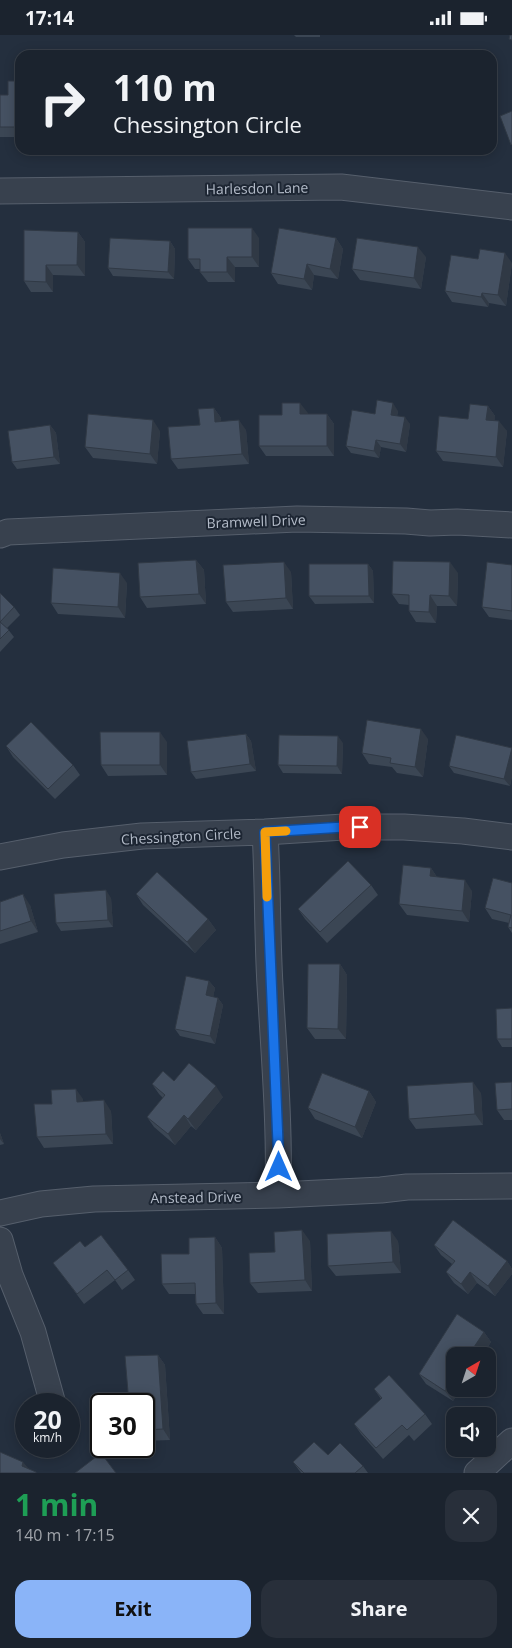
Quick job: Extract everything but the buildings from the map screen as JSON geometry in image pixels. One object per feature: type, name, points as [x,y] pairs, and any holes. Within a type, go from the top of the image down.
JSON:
[{"type":"street","name":"Harlesdon Lane","points":[[0,191],[341,187],[512,207]]},
{"type":"street","name":"Bramwell Drive","points":[[0,535],[8,532],[297,519],[512,525]]},
{"type":"street","name":"Chessington Circle","points":[[0,857],[63,845],[142,836],[344,827],[404,827],[512,837]]},
{"type":"street","points":[[265,832],[270,985],[275,1036],[275,1088],[279,1154],[278,1195]]},
{"type":"street","name":"Anstead Drive","points":[[0,1213],[41,1204],[94,1199],[278,1195],[407,1187],[512,1186]]},
{"type":"street","points":[[0,1240],[10,1275],[32,1332],[50,1393]]},
{"type":"street","points":[[477,1473],[512,1441]]},
{"type":"slow traffic","points":[[267,897],[268,879],[265,832],[286,831]]},
{"type":"route","points":[[279,1167],[265,832],[360,827]]}]
